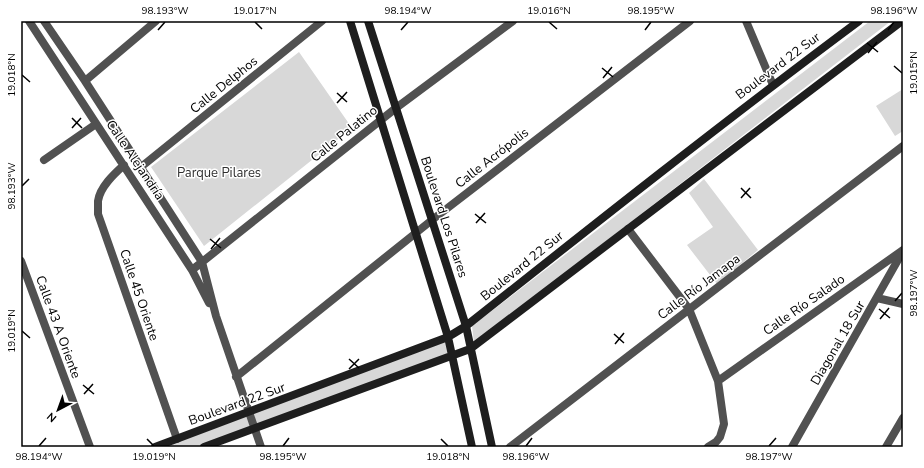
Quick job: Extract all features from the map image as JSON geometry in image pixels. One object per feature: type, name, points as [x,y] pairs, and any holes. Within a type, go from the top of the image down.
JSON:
[{"type":"street","name":"Calle Alejandría","points":[[29,21],[192,270],[216,316]]},
{"type":"street","name":"Calle Alejandría","points":[[44,21],[85,80],[202,262],[216,316],[261,447]]},
{"type":"street","points":[[85,80],[156,21]]},
{"type":"street","name":"Calle Delphos","points":[[141,167],[322,21]]},
{"type":"street","points":[[350,21],[448,337],[470,447]]},
{"type":"street","name":"Boulevard Los Pilares","points":[[368,21],[466,326],[492,447]]},
{"type":"street","name":"Calle Palatino","points":[[192,270],[396,108],[512,21]]},
{"type":"street","name":"Calle Acrópolis","points":[[236,377],[432,220],[690,21]]},
{"type":"street","points":[[746,21],[773,85]]},
{"type":"street","name":"Boulevard 22 Sur","points":[[155,447],[448,337],[466,326],[641,186],[859,21]]},
{"type":"street","points":[[204,447],[470,349],[902,21]]},
{"type":"street","points":[[44,160],[96,124]]},
{"type":"street","name":"Calle Río Jamapa","points":[[510,447],[903,146]]},
{"type":"street","name":"Calle 45 Oriente","points":[[124,165],[114,175],[103,190],[98,200],[98,214],[177,439]]},
{"type":"street","points":[[628,229],[689,309],[718,381],[724,424],[720,437],[716,442],[708,447]]},
{"type":"street","name":"Diagonal 18 Sur","points":[[792,447],[903,250]]},
{"type":"street","name":"Calle Río Salado","points":[[718,381],[903,250]]},
{"type":"street","name":"Calle 43 A Oriente","points":[[21,261],[90,447]]},
{"type":"street","points":[[877,298],[903,304]]},
{"type":"street","points":[[886,447],[903,418]]},
{"type":"green space","points":[[870,21],[891,21],[474,343],[472,326]]},
{"type":"green space","name":"Parque Pilares","points":[[299,52],[352,128],[204,246],[151,167]]},
{"type":"green space","points":[[903,89],[903,131],[895,136],[876,106]]},
{"type":"green space","points":[[704,179],[758,250],[717,284],[687,245],[713,227],[689,193]]},
{"type":"green space","points":[[445,341],[449,355],[200,447],[161,447]]}]
